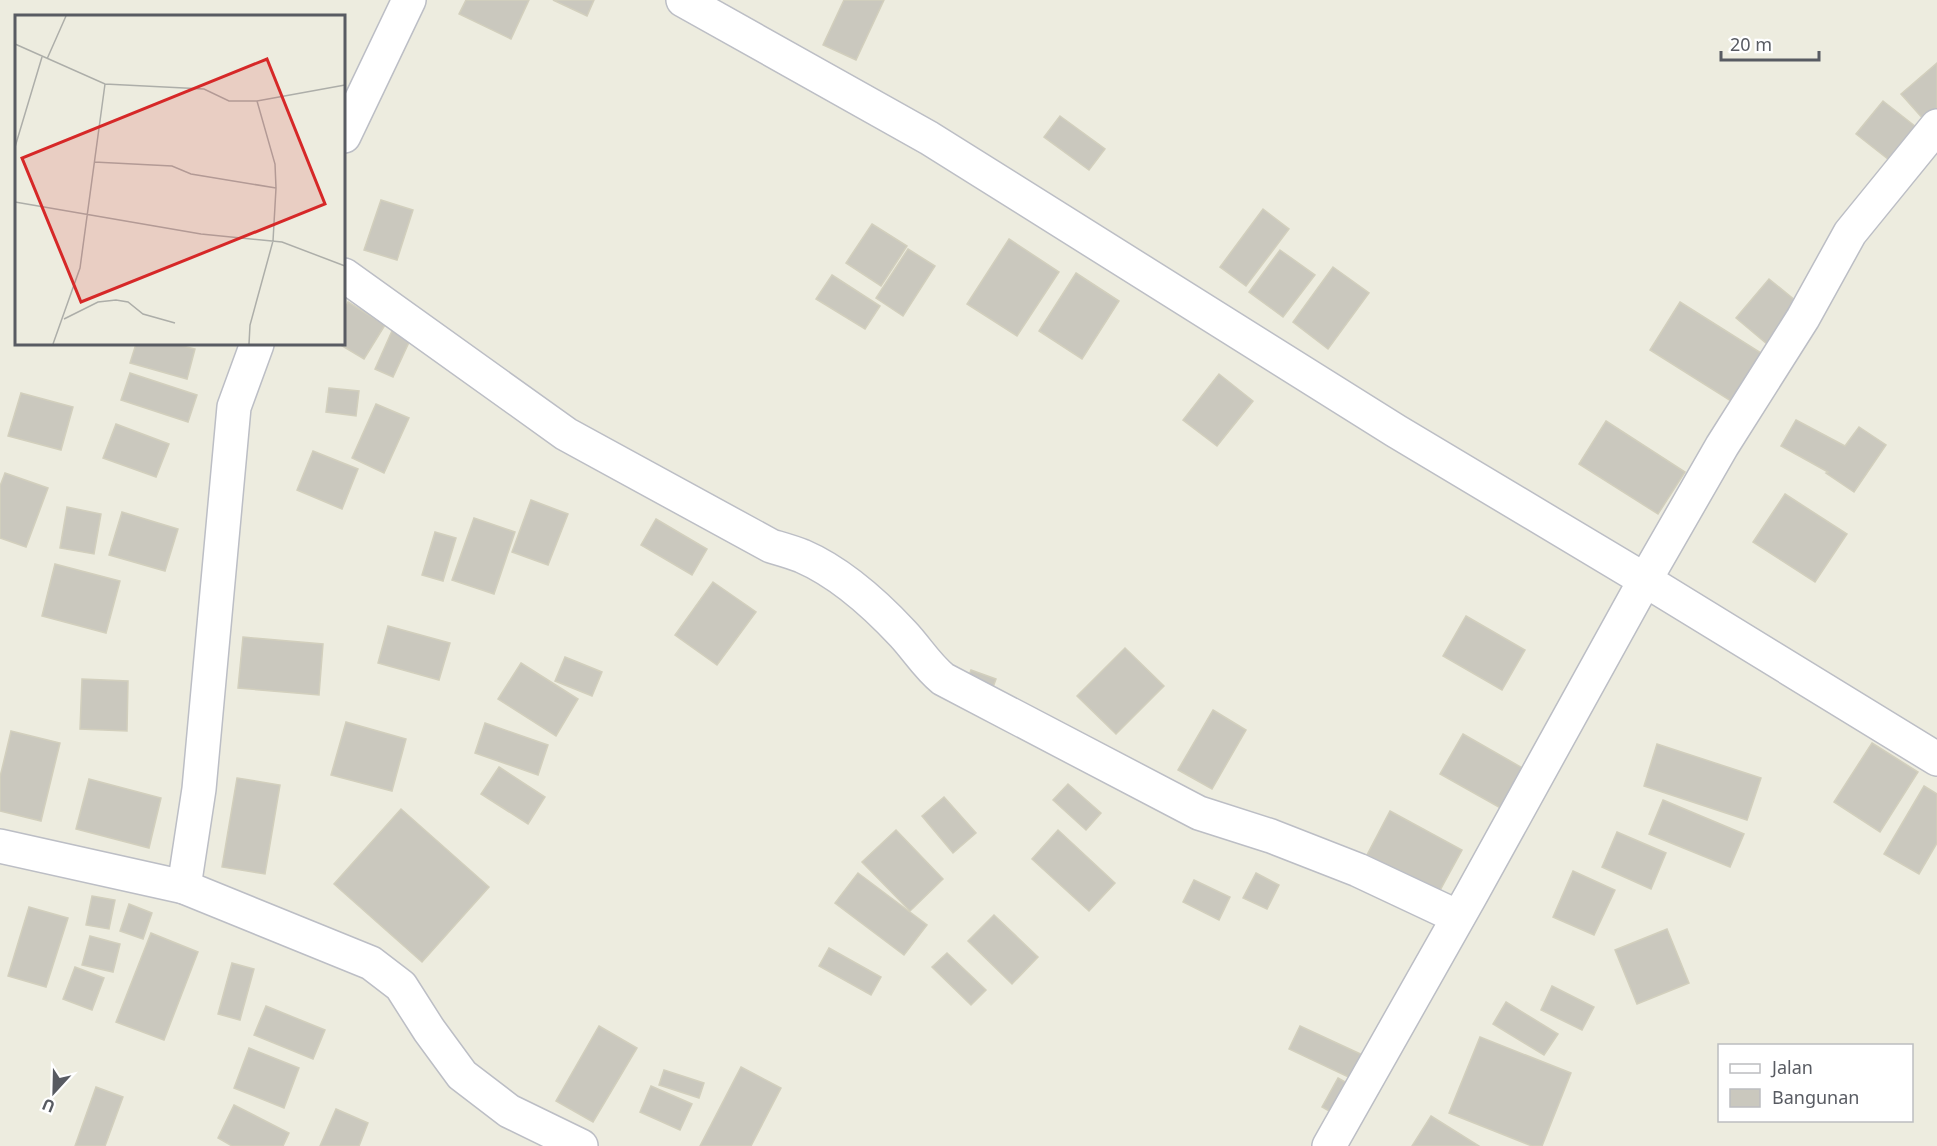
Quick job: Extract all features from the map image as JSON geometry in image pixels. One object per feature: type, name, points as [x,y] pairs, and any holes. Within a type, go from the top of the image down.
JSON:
[{"type":"street","points":[[345,134],[409,0]]},
{"type":"street","points":[[683,0],[929,138],[1396,431],[1937,759]]},
{"type":"street","points":[[1329,1146],[1722,446],[1803,318],[1850,233],[1937,126]]},
{"type":"street","points":[[345,276],[566,434],[760,540],[802,556],[832,574],[879,608],[943,680],[1199,813],[1271,836],[1358,870],[1458,917]]},
{"type":"street","points":[[184,887],[199,789],[234,407],[257,345]]},
{"type":"street","points":[[0,846],[184,887],[371,963],[401,986],[462,1075],[509,1111],[581,1146]]},
{"type":"building","points":[[466,0],[529,0],[511,39],[459,14]]},
{"type":"building","points":[[553,0],[594,0],[587,16]]},
{"type":"building","points":[[844,0],[884,0],[856,60],[823,45]]},
{"type":"building","points":[[1937,63],[1937,111],[1925,121],[1901,94]]},
{"type":"building","points":[[1883,101],[1920,130],[1893,163],[1856,134]]},
{"type":"building","points":[[1060,116],[1105,149],[1089,170],[1044,137]]},
{"type":"building","points":[[381,200],[413,210],[397,260],[364,250]]},
{"type":"building","points":[[1263,209],[1289,229],[1246,286],[1220,267]]},
{"type":"building","points":[[872,224],[907,246],[881,286],[846,263]]},
{"type":"building","points":[[1009,239],[1059,272],[1017,336],[967,304]]},
{"type":"building","points":[[908,249],[935,266],[903,316],[876,298]]},
{"type":"building","points":[[1280,250],[1315,275],[1283,317],[1249,292]]},
{"type":"building","points":[[1333,267],[1369,293],[1328,349],[1293,322]]},
{"type":"building","points":[[1076,273],[1119,301],[1082,359],[1039,331]]},
{"type":"building","points":[[832,275],[880,306],[865,329],[816,299]]},
{"type":"building","points":[[1769,279],[1801,305],[1767,344],[1736,318]]},
{"type":"building","points":[[348,302],[385,325],[364,359],[341,345],[345,345],[345,308]]},
{"type":"building","points":[[1680,302],[1761,353],[1731,401],[1650,350]]},
{"type":"building","points":[[392,331],[410,340],[393,377],[375,369]]},
{"type":"building","points":[[136,345],[179,345],[195,349],[187,379],[130,363]]},
{"type":"building","points":[[130,373],[197,395],[188,422],[121,400]]},
{"type":"building","points":[[1219,374],[1253,401],[1217,446],[1183,420]]},
{"type":"building","points":[[329,388],[359,391],[356,416],[326,412]]},
{"type":"building","points":[[21,393],[73,407],[61,450],[8,436]]},
{"type":"building","points":[[376,404],[409,418],[384,473],[352,458]]},
{"type":"building","points":[[1796,420],[1845,446],[1859,427],[1886,445],[1854,492],[1826,473],[1828,472],[1781,446]]},
{"type":"building","points":[[1606,421],[1685,472],[1658,514],[1579,464]]},
{"type":"building","points":[[116,424],[169,444],[156,477],[103,458]]},
{"type":"building","points":[[313,451],[358,469],[342,509],[297,490]]},
{"type":"building","points":[[5,473],[48,488],[26,547],[0,538],[0,486]]},
{"type":"building","points":[[1785,494],[1847,534],[1815,582],[1753,542]]},
{"type":"building","points":[[531,500],[568,514],[548,565],[512,552]]},
{"type":"building","points":[[67,507],[101,514],[94,554],[60,548]]},
{"type":"building","points":[[122,512],[178,529],[165,571],[109,555]]},
{"type":"building","points":[[474,518],[515,532],[494,594],[452,580]]},
{"type":"building","points":[[656,519],[707,549],[692,575],[641,545]]},
{"type":"building","points":[[435,532],[456,538],[443,581],[422,575]]},
{"type":"building","points":[[55,564],[120,581],[106,633],[42,616]]},
{"type":"building","points":[[713,582],[756,612],[717,665],[675,635]]},
{"type":"building","points":[[1466,616],[1525,650],[1502,690],[1443,656]]},
{"type":"building","points":[[388,626],[450,643],[439,680],[378,663]]},
{"type":"building","points":[[243,637],[323,644],[319,695],[238,688]]},
{"type":"building","points":[[1125,648],[1164,686],[1116,734],[1077,696]]},
{"type":"building","points":[[565,657],[602,672],[592,696],[555,681]]},
{"type":"building","points":[[521,663],[578,699],[556,736],[498,699]]},
{"type":"building","points":[[971,670],[996,679],[992,690],[967,681]]},
{"type":"building","points":[[82,679],[128,681],[127,731],[80,729]]},
{"type":"building","points":[[1213,710],[1246,730],[1212,789],[1178,770]]},
{"type":"building","points":[[346,722],[406,739],[392,791],[331,775]]},
{"type":"building","points":[[485,723],[548,745],[538,775],[475,753]]},
{"type":"building","points":[[11,731],[60,743],[41,821],[0,811],[0,777]]},
{"type":"building","points":[[1463,734],[1526,770],[1504,810],[1440,774]]},
{"type":"building","points":[[1872,743],[1918,772],[1880,832],[1834,802]]},
{"type":"building","points":[[1657,744],[1761,778],[1747,820],[1644,786]]},
{"type":"building","points":[[499,767],[545,797],[528,824],[481,794]]},
{"type":"building","points":[[237,778],[280,785],[265,874],[222,867]]},
{"type":"building","points":[[89,779],[161,798],[149,848],[76,829]]},
{"type":"building","points":[[1068,784],[1101,813],[1086,830],[1053,800]]},
{"type":"building","points":[[1924,786],[1937,794],[1937,843],[1919,874],[1884,854]]},
{"type":"building","points":[[944,797],[976,833],[953,853],[922,816]]},
{"type":"building","points":[[1663,800],[1744,834],[1730,867],[1649,834]]},
{"type":"building","points":[[401,809],[489,887],[422,962],[334,884]]},
{"type":"building","points":[[1390,811],[1462,850],[1438,894],[1367,855]]},
{"type":"building","points":[[896,830],[943,879],[910,911],[862,862]]},
{"type":"building","points":[[1058,830],[1115,883],[1089,911],[1032,859]]},
{"type":"building","points":[[1617,832],[1666,853],[1651,889],[1602,867]]},
{"type":"building","points":[[1573,871],[1615,890],[1594,935],[1553,917]]},
{"type":"building","points":[[858,873],[927,925],[904,955],[835,903]]},
{"type":"building","points":[[1256,873],[1279,885],[1267,909],[1243,898]]},
{"type":"building","points":[[1194,880],[1230,897],[1219,920],[1183,902]]},
{"type":"building","points":[[92,896],[115,900],[109,929],[86,925]]},
{"type":"building","points":[[129,904],[152,913],[143,939],[120,931]]},
{"type":"building","points":[[29,907],[68,918],[46,987],[8,976]]},
{"type":"building","points":[[994,915],[1038,957],[1012,984],[968,941]]},
{"type":"building","points":[[1667,929],[1689,983],[1637,1004],[1615,950]]},
{"type":"building","points":[[151,933],[198,952],[164,1040],[116,1022]]},
{"type":"building","points":[[90,936],[120,944],[113,972],[82,965]]},
{"type":"building","points":[[829,948],[881,977],[871,995],[819,966]]},
{"type":"building","points":[[947,953],[986,990],[971,1005],[932,967]]},
{"type":"building","points":[[232,963],[254,969],[240,1020],[218,1014]]},
{"type":"building","points":[[75,967],[104,978],[92,1010],[63,999]]},
{"type":"building","points":[[1552,986],[1594,1007],[1582,1030],[1541,1010]]},
{"type":"building","points":[[1506,1002],[1558,1034],[1544,1055],[1493,1024]]},
{"type":"building","points":[[266,1006],[325,1030],[313,1059],[254,1035]]},
{"type":"building","points":[[599,1026],[637,1048],[593,1122],[556,1101]]},
{"type":"building","points":[[1300,1026],[1369,1058],[1359,1082],[1289,1049]]},
{"type":"building","points":[[1480,1037],[1571,1073],[1542,1146],[1532,1146],[1449,1113]]},
{"type":"building","points":[[249,1048],[299,1068],[284,1108],[234,1088]]},
{"type":"building","points":[[741,1067],[781,1088],[751,1146],[700,1146]]},
{"type":"building","points":[[664,1070],[704,1083],[699,1098],[659,1085]]},
{"type":"building","points":[[1338,1078],[1354,1087],[1338,1116],[1322,1107]]},
{"type":"building","points":[[651,1086],[692,1104],[680,1130],[640,1112]]},
{"type":"building","points":[[96,1087],[123,1097],[105,1146],[75,1146]]},
{"type":"building","points":[[234,1105],[289,1133],[283,1146],[232,1146],[218,1138]]},
{"type":"building","points":[[336,1109],[368,1123],[359,1146],[320,1146]]},
{"type":"building","points":[[1431,1116],[1479,1146],[1412,1146]]}]
